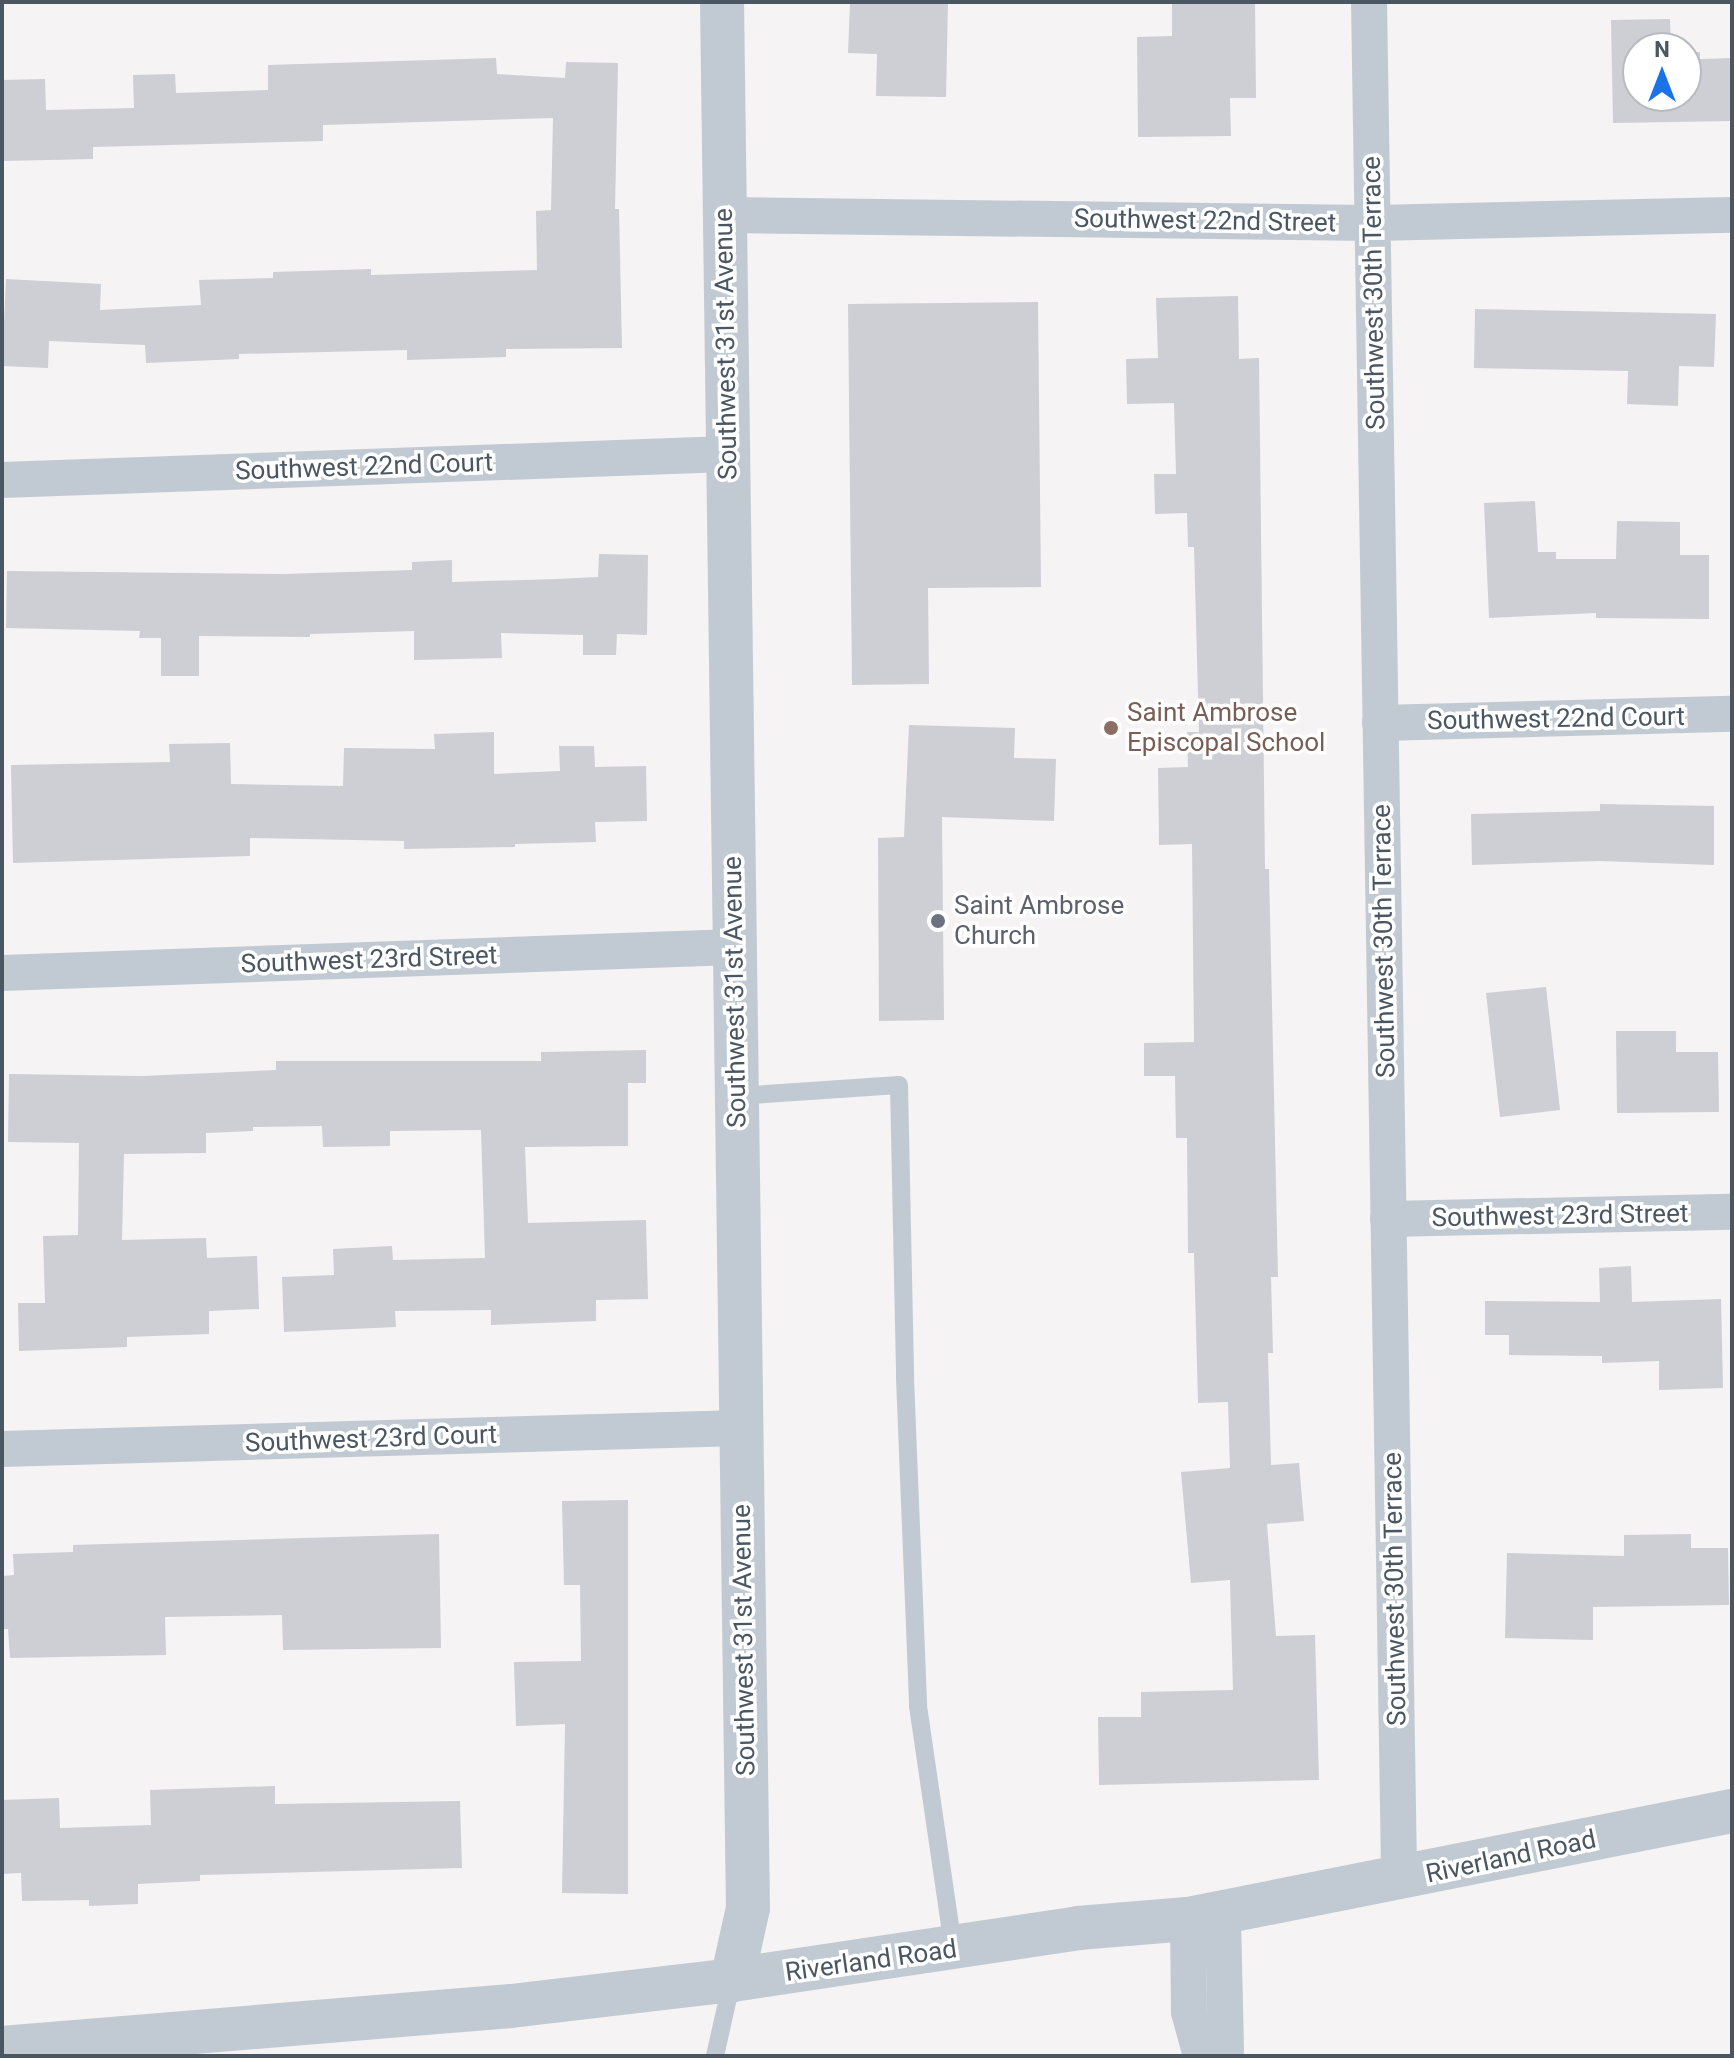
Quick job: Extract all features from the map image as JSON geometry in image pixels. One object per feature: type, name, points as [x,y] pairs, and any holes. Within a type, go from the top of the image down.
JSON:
[{"type":"street","name":"Southwest 31st Avenue","points":[[722,2],[748,1908],[732,1980]]},
{"type":"street","name":"Southwest 30th Terrace","points":[[1369,2],[1399,1879]]},
{"type":"street","name":"Southwest 22nd Street","points":[[725,215],[1374,223],[1732,215]]},
{"type":"street","name":"Southwest 22nd Court","points":[[2,480],[727,454]]},
{"type":"street","name":"Southwest 22nd Court","points":[[1380,723],[1732,714]]},
{"type":"street","name":"Southwest 23rd Street","points":[[2,973],[735,947]]},
{"type":"street","name":"Southwest 23rd Street","points":[[1388,1219],[1732,1212]]},
{"type":"street","name":"Southwest 23rd Court","points":[[2,1449],[741,1428]]},
{"type":"street","name":"Riverland Road","points":[[2,2048],[496,2007],[732,1980],[1078,1928],[1205,1916],[1732,1811]]},
{"type":"street","points":[[1201,2056],[1189,2012],[1205,1916]]},
{"type":"street","points":[[1205,1916],[1226,2050],[1220,2056]]},
{"type":"lane","points":[[737,1096],[899,1085],[905,1378],[918,1706],[954,1949]]},
{"type":"lane","points":[[715,2056],[732,1980]]},
{"type":"building","points":[[850,2],[948,2],[946,97],[876,96],[877,54],[848,53]]},
{"type":"building","points":[[1172,2],[1255,2],[1256,98],[1230,98],[1231,136],[1138,137],[1137,37],[1172,36]]},
{"type":"building","points":[[1670,19],[1670,32],[1622,32],[1622,112],[1702,112],[1702,59],[1732,58],[1732,121],[1613,123],[1611,20]]},
{"type":"building","points":[[496,58],[497,74],[565,78],[566,62],[618,63],[615,209],[619,209],[622,348],[506,349],[506,357],[407,360],[407,350],[239,354],[239,359],[146,363],[145,345],[49,341],[48,368],[2,366],[6,279],[101,284],[100,310],[201,305],[199,280],[273,278],[273,272],[371,269],[371,275],[537,270],[536,211],[551,210],[553,118],[323,125],[323,141],[93,147],[93,159],[3,161],[2,80],[45,79],[46,110],[134,108],[133,75],[175,74],[176,93],[268,90],[268,65]]},
{"type":"building","points":[[1238,296],[1239,359],[1259,358],[1265,869],[1269,869],[1278,1277],[1271,1277],[1273,1353],[1268,1353],[1271,1465],[1299,1463],[1304,1521],[1267,1524],[1276,1636],[1315,1635],[1319,1780],[1099,1785],[1098,1717],[1141,1717],[1141,1692],[1233,1690],[1230,1580],[1191,1583],[1181,1472],[1230,1468],[1228,1402],[1198,1403],[1194,1253],[1188,1253],[1187,1138],[1176,1138],[1175,1076],[1144,1076],[1144,1043],[1194,1042],[1192,844],[1159,845],[1158,768],[1188,767],[1187,732],[1199,732],[1194,547],[1188,547],[1187,513],[1155,514],[1154,474],[1176,474],[1174,403],[1127,404],[1126,359],[1158,358],[1156,298]]},
{"type":"building","points":[[1038,302],[1041,587],[928,588],[929,684],[852,685],[848,304]]},
{"type":"building","points":[[1475,309],[1716,314],[1714,367],[1679,366],[1678,406],[1627,404],[1628,371],[1474,368]]},
{"type":"building","points":[[1535,501],[1538,552],[1556,552],[1556,559],[1616,559],[1617,521],[1680,522],[1680,555],[1709,555],[1709,619],[1596,618],[1596,613],[1489,618],[1484,503]]},
{"type":"building","points":[[599,554],[648,555],[647,635],[617,634],[616,655],[583,655],[583,635],[501,633],[502,658],[414,660],[414,631],[310,634],[310,637],[199,636],[199,676],[161,676],[161,638],[139,638],[140,631],[6,628],[7,571],[284,574],[412,570],[412,562],[452,560],[452,582],[598,577]]},
{"type":"building","points":[[909,725],[1015,728],[1014,758],[1056,759],[1054,821],[942,817],[944,1020],[879,1021],[878,838],[904,837]]},
{"type":"building","points":[[494,732],[494,774],[560,771],[559,746],[594,746],[595,767],[646,766],[647,821],[595,822],[596,842],[404,849],[404,841],[250,838],[250,856],[13,863],[11,765],[170,762],[169,744],[230,743],[231,784],[343,786],[344,748],[435,749],[434,734]]},
{"type":"building","points":[[1600,804],[1714,806],[1714,865],[1599,861],[1472,865],[1471,814],[1600,811]]},
{"type":"building","points":[[1546,987],[1560,1110],[1500,1117],[1486,993]]},
{"type":"building","points":[[1616,1031],[1676,1031],[1676,1052],[1718,1052],[1719,1112],[1617,1113]]},
{"type":"building","points":[[646,1050],[646,1083],[628,1083],[628,1146],[525,1147],[528,1223],[646,1220],[648,1299],[596,1300],[596,1321],[491,1325],[491,1310],[395,1311],[396,1327],[284,1332],[282,1277],[334,1275],[333,1249],[392,1246],[393,1260],[485,1258],[481,1130],[390,1131],[390,1146],[323,1147],[322,1126],[253,1127],[253,1131],[206,1133],[206,1153],[124,1154],[122,1240],[206,1238],[207,1258],[257,1256],[259,1309],[209,1311],[209,1334],[127,1337],[127,1347],[19,1351],[18,1303],[45,1303],[43,1236],[78,1235],[79,1143],[8,1142],[9,1074],[142,1076],[276,1070],[276,1061],[541,1061],[541,1052]]},
{"type":"building","points":[[1631,1266],[1632,1302],[1721,1299],[1723,1388],[1659,1390],[1659,1361],[1602,1363],[1602,1356],[1509,1355],[1509,1335],[1485,1335],[1485,1301],[1600,1302],[1599,1268]]},
{"type":"building","points":[[628,1500],[628,1894],[562,1893],[565,1724],[516,1726],[514,1662],[581,1661],[580,1585],[564,1585],[562,1501]]},
{"type":"building","points":[[439,1534],[441,1648],[283,1650],[282,1615],[165,1617],[166,1655],[10,1658],[8,1629],[2,1629],[2,1576],[14,1575],[13,1554],[73,1552],[73,1545]]},
{"type":"building","points":[[1691,1534],[1691,1548],[1728,1548],[1729,1605],[1593,1607],[1593,1640],[1505,1638],[1507,1553],[1624,1556],[1624,1535]]},
{"type":"building","points":[[275,1786],[275,1804],[460,1801],[462,1868],[200,1875],[200,1881],[138,1884],[138,1904],[89,1906],[89,1900],[22,1901],[21,1873],[2,1874],[2,1800],[59,1798],[60,1828],[151,1825],[150,1790]]},
{"type":"place","name":"Saint Ambrose Episcopal School","points":[[1111,728]]},
{"type":"place","name":"Saint Ambrose Church","points":[[938,921]]}]
